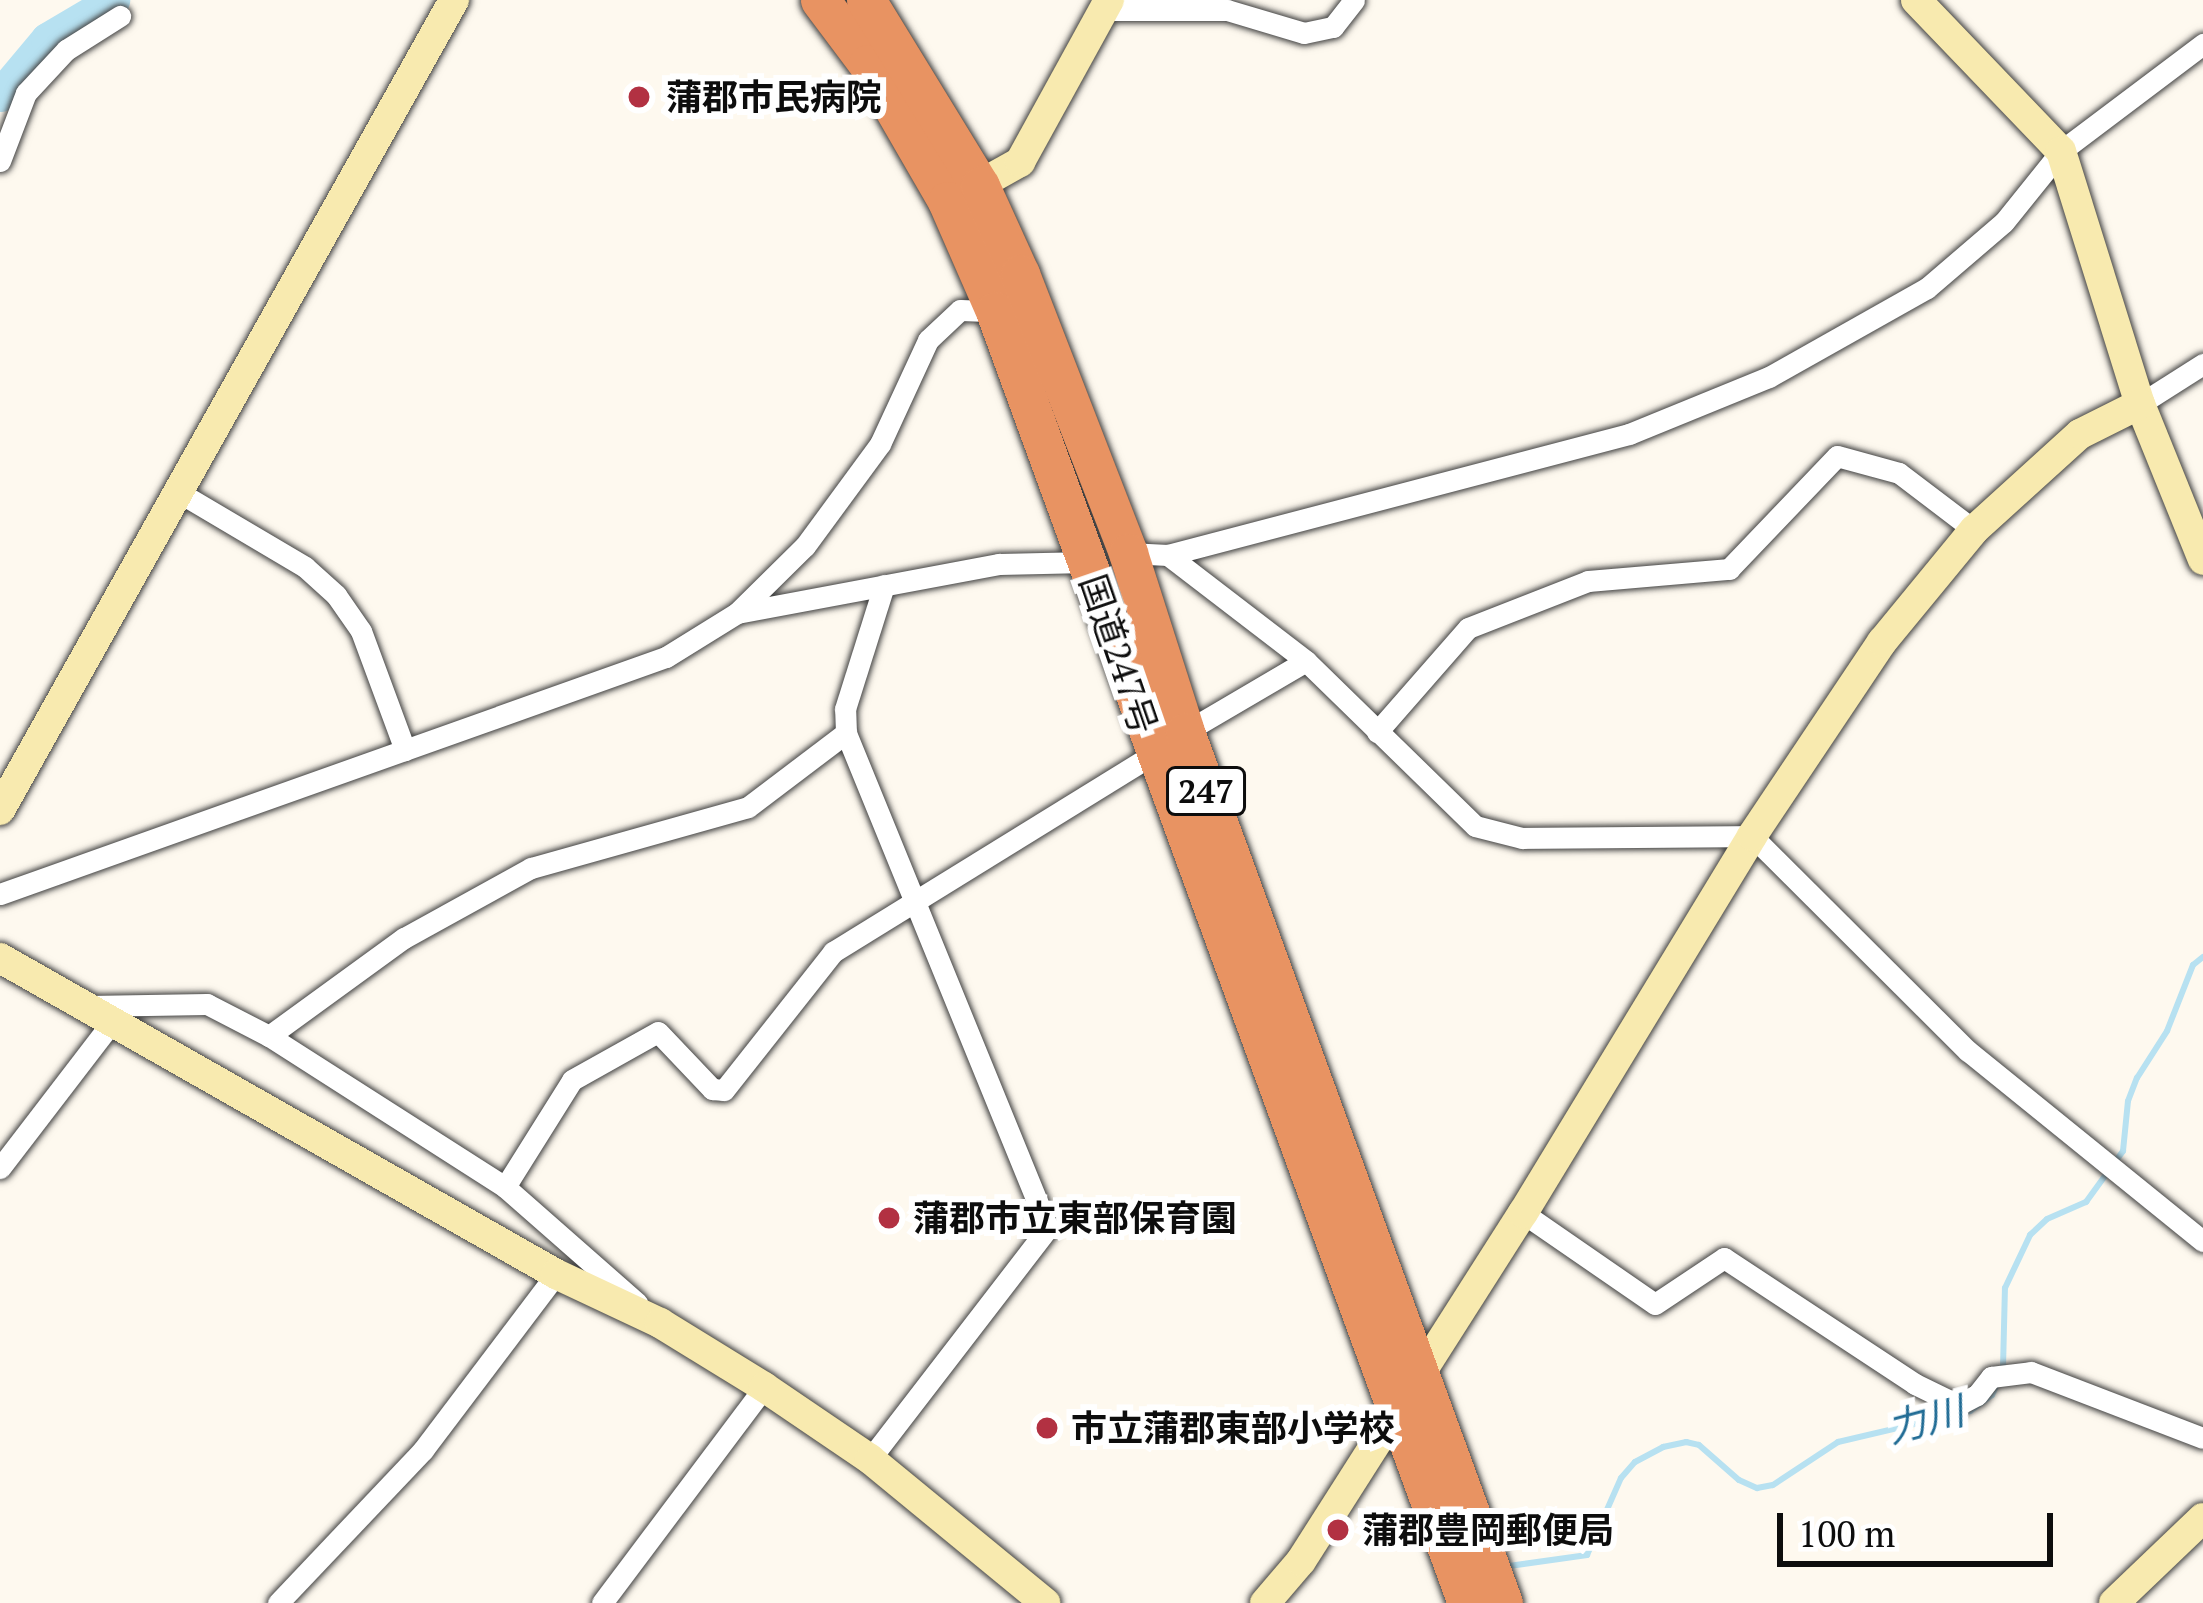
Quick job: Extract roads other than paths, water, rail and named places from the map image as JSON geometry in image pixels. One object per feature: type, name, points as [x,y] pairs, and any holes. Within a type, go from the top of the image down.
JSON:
[{"type":"highway","name":"国道247号","points":[[820,0],[1020,274],[1128,553],[1169,743],[1467,1603]]},
{"type":"highway","name":"国道247号","points":[[866,0],[964,194],[995,311],[1087,562],[1169,743],[1420,1374],[1503,1603]]},
{"type":"street","points":[[0,810],[175,490],[454,0]]},
{"type":"street","points":[[964,194],[1020,162],[1106,5],[1227,10],[1304,33],[1333,27],[1354,0]]},
{"type":"street","points":[[1916,0],[2061,151],[2140,404],[2203,560]]},
{"type":"street","points":[[0,161],[26,92],[66,50],[120,16]]},
{"type":"street","points":[[1128,553],[1168,555],[1629,434],[1769,377],[1927,288],[2004,221],[2061,151],[2203,44]]},
{"type":"street","points":[[0,894],[666,657],[736,613],[805,546],[880,444],[928,340],[960,310],[995,311]]},
{"type":"street","points":[[1265,1603],[1301,1561],[1395,1406],[1522,1213],[1752,836],[1882,642],[1974,530],[2080,434],[2140,404],[2203,364]]},
{"type":"street","points":[[1377,732],[1468,628],[1588,581],[1729,569],[1837,455],[1899,473],[1974,530]]},
{"type":"street","points":[[175,490],[305,567],[336,595],[361,631],[404,750]]},
{"type":"street","points":[[1168,555],[1306,661],[1475,826],[1522,838],[1752,836],[1968,1051],[2203,1241]]},
{"type":"street","points":[[736,613],[999,563],[1087,562]]},
{"type":"street","points":[[870,1459],[1048,1228],[846,734],[844,709],[884,585]]},
{"type":"street","points":[[506,1187],[572,1080],[658,1032],[712,1089],[724,1090],[833,952],[911,899],[1306,661]]},
{"type":"street","points":[[269,1036],[404,938],[531,868],[748,807],[846,734]]},
{"type":"street","points":[[0,958],[556,1274],[660,1323],[764,1387],[870,1459],[1045,1603]]},
{"type":"street","points":[[100,1014],[207,1004],[269,1036],[506,1187],[660,1323]]},
{"type":"street","points":[[0,1168],[100,1014]]},
{"type":"street","points":[[1522,1213],[1655,1304],[1724,1258],[1915,1384],[1958,1405],[2002,1376],[2031,1372],[2203,1438]]},
{"type":"street","points":[[278,1603],[423,1450],[556,1274]]},
{"type":"street","points":[[602,1603],[764,1387]]},
{"type":"street","points":[[2114,1603],[2203,1518]]},
{"type":"waterway","points":[[0,95],[47,39],[113,0]]},
{"type":"waterway","name":"力川","points":[[2003,1368],[2005,1288],[2030,1235],[2047,1219],[2086,1202],[2123,1151],[2128,1101],[2137,1078],[2167,1031],[2193,965],[2203,957]]},
{"type":"waterway","name":"力川","points":[[1509,1566],[1587,1555],[1621,1478],[1635,1462],[1663,1447],[1686,1442],[1699,1445],[1739,1480],[1757,1488],[1773,1485],[1838,1442],[1970,1411],[1992,1395],[1999,1380]]},
{"type":"place","name":"蒲郡市民病院","points":[[639,97]]},
{"type":"place","name":"蒲郡市立東部保育園","points":[[889,1218]]},
{"type":"place","name":"市立蒲郡東部小学校","points":[[1047,1428]]},
{"type":"place","name":"蒲郡豊岡郵便局","points":[[1338,1530]]}]
